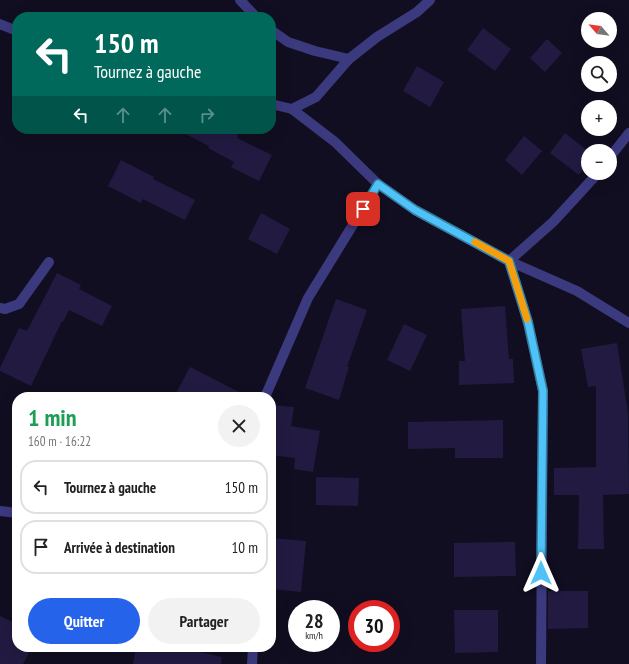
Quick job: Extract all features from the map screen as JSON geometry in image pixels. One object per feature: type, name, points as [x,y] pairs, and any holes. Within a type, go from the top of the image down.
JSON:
[{"type":"street","points":[[240,0],[251,12]]},
{"type":"street","points":[[292,109],[316,97],[350,59],[377,36],[417,12],[430,0]]},
{"type":"street","points":[[0,24],[12,29]]},
{"type":"street","points":[[276,34],[288,42],[315,51],[350,59]]},
{"type":"street","points":[[276,105],[292,109],[335,142],[378,184],[415,210],[509,261],[577,291],[629,324]]},
{"type":"street","points":[[617,148],[629,133]]},
{"type":"street","points":[[509,261],[553,222],[592,180]]},
{"type":"street","points":[[267,392],[308,298],[378,184]]},
{"type":"street","points":[[509,261],[528,322],[543,391],[541,664]]},
{"type":"street","points":[[0,308],[5,310],[19,304],[49,262]]},
{"type":"street","points":[[0,511],[12,512]]},
{"type":"street","points":[[252,652],[252,664]]},
{"type":"building","points":[[483,28],[511,49],[495,71],[467,50]]},
{"type":"building","points":[[547,39],[562,53],[545,72],[530,58]]},
{"type":"building","points":[[417,66],[444,82],[430,107],[403,91]]},
{"type":"building","points":[[565,133],[581,146],[581,172],[579,175],[550,153]]},
{"type":"building","points":[[186,134],[236,134],[238,135],[237,138],[272,155],[259,181],[231,167],[234,162],[208,148],[209,146]]},
{"type":"building","points":[[524,136],[542,151],[522,175],[505,160]]},
{"type":"building","points":[[121,160],[154,177],[153,179],[195,200],[185,220],[143,199],[141,203],[108,186]]},
{"type":"building","points":[[261,213],[290,229],[277,254],[248,239]]},
{"type":"building","points":[[57,273],[81,285],[79,289],[112,306],[102,326],[69,310],[63,322],[62,321],[31,386],[0,371],[0,368],[19,328],[27,331]]},
{"type":"building","points":[[336,299],[367,310],[347,367],[349,367],[339,400],[305,388]]},
{"type":"building","points":[[505,306],[509,359],[513,359],[514,383],[459,385],[459,361],[465,361],[461,309]]},
{"type":"building","points":[[404,324],[427,335],[410,371],[387,360]]},
{"type":"building","points":[[617,343],[628,413],[629,494],[603,495],[604,549],[578,549],[579,495],[554,495],[554,468],[596,467],[596,386],[588,387],[581,349]]},
{"type":"building","points":[[190,367],[239,392],[177,392]]},
{"type":"building","points":[[276,405],[294,407],[291,426],[320,431],[313,472],[294,469],[295,458],[276,456]]},
{"type":"building","points":[[503,420],[503,458],[455,458],[455,448],[408,449],[408,422]]},
{"type":"building","points":[[316,477],[359,478],[358,506],[316,505]]},
{"type":"building","points":[[276,538],[306,541],[301,592],[276,590]]},
{"type":"building","points":[[515,542],[516,576],[454,577],[454,543]]},
{"type":"building","points":[[548,591],[588,591],[588,628],[548,629]]},
{"type":"building","points":[[454,610],[498,610],[498,652],[455,653]]},
{"type":"building","points":[[0,616],[12,622],[12,652],[29,652],[23,664],[0,664]]},
{"type":"building","points":[[135,652],[200,652],[222,657],[221,664],[133,664]]},
{"type":"slow traffic","points":[[475,242],[509,261],[527,319]]},
{"type":"route","points":[[363,209],[378,184],[415,210],[509,261],[528,322],[543,391],[541,573]]}]
